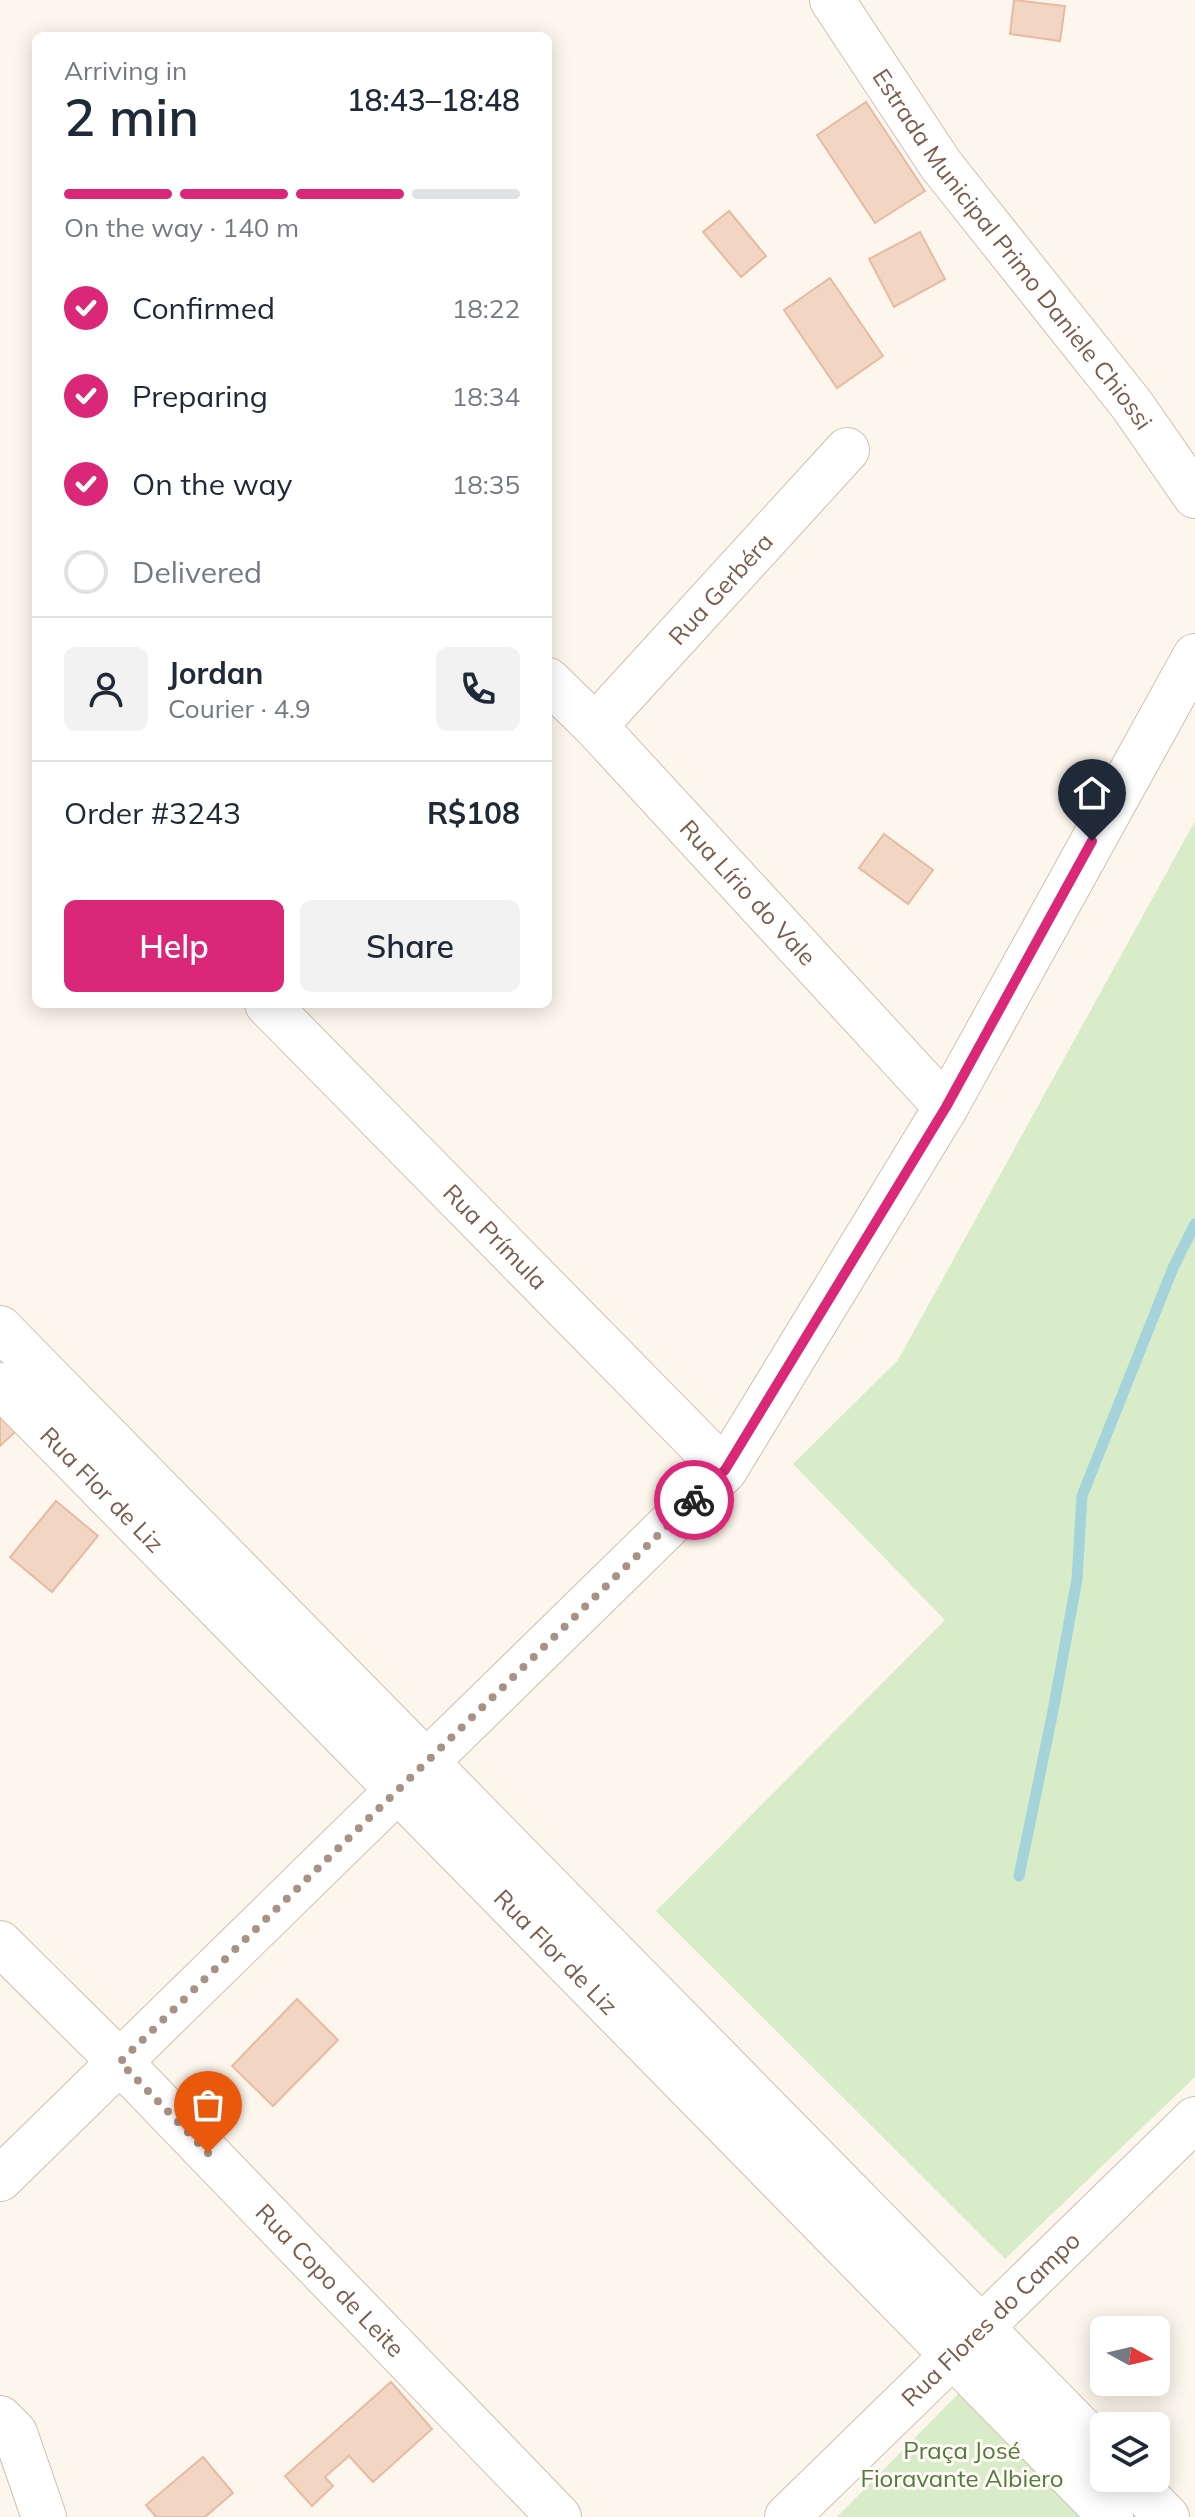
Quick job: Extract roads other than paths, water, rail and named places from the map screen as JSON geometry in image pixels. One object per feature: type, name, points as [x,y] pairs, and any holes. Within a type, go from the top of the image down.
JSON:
[{"type":"street","name":"Estrada Municipal Primo Daniele Chiossi","points":[[832,0],[941,165],[1132,405],[1195,496]]},
{"type":"street","name":"Rua Gerbéra","points":[[595,726],[847,450]]},
{"type":"street","points":[[0,2179],[725,1470],[946,1107],[1195,656]]},
{"type":"street","name":"Rua Lírio do Vale","points":[[552,684],[595,726],[946,1107]]},
{"type":"street","name":"Rua Prímula","points":[[271,1008],[725,1470]]},
{"type":"street","name":"Rua Flor de Liz","points":[[0,1328],[412,1775],[968,2341],[1111,2517]]},
{"type":"street","name":"Rua Flor de Liz","points":[[0,1385],[412,1775]]},
{"type":"street","name":"Rua Copo de Leite","points":[[0,1943],[120,2062],[559,2517]]},
{"type":"street","name":"Rua Flores do Campo","points":[[787,2517],[1195,2119]]},
{"type":"street","name":"Rua Flor de Liz","points":[[968,2341],[1090,2441]]},
{"type":"street","points":[[0,2418],[15,2433],[44,2517]]},
{"type":"street","points":[[1143,2492],[1167,2517]]},
{"type":"waterway","points":[[1019,1876],[1077,1579],[1082,1496],[1173,1268],[1195,1224]]},
{"type":"park label","name":"Praça José Fioravante Albiero","points":[[962,2464]]}]
